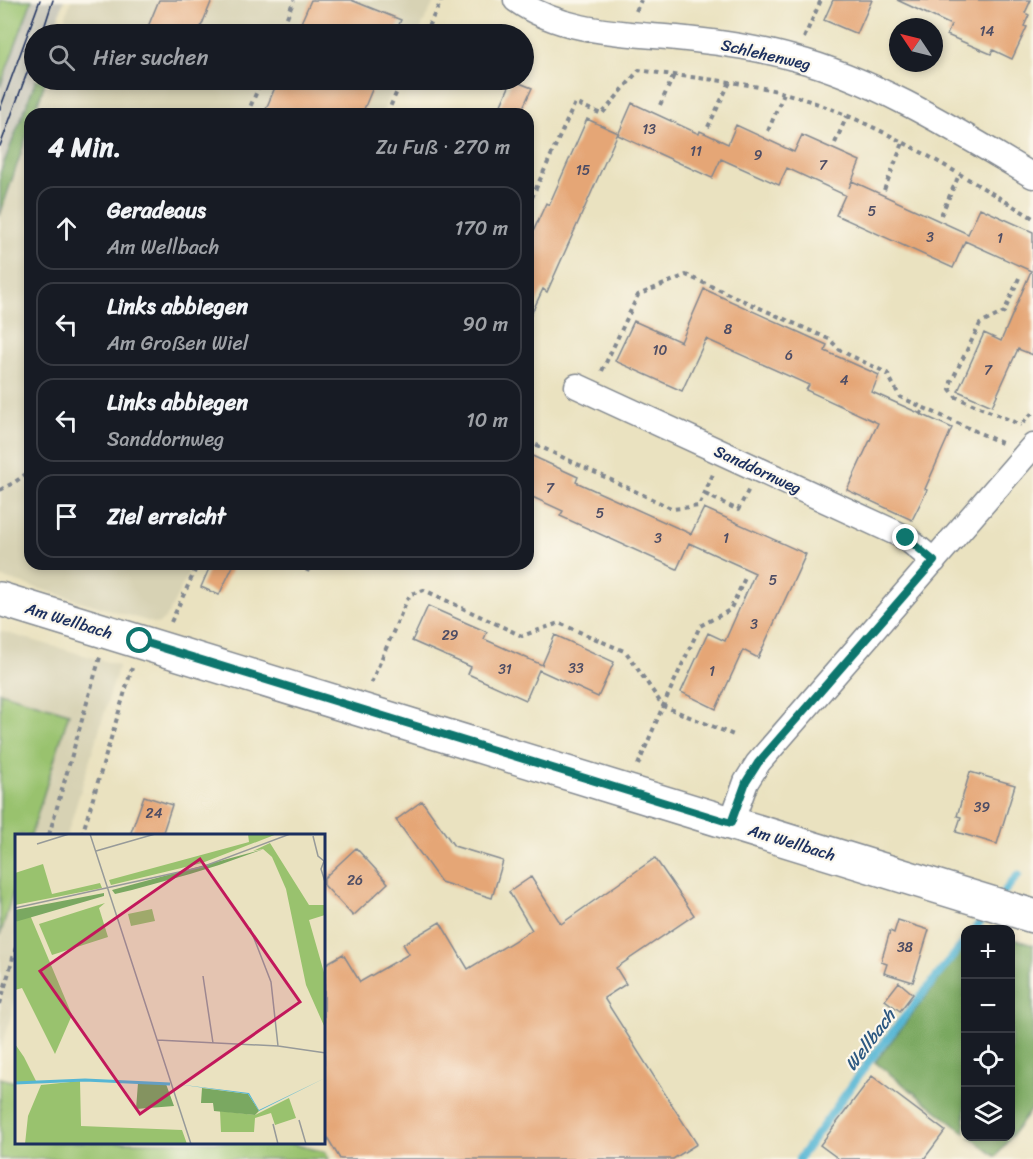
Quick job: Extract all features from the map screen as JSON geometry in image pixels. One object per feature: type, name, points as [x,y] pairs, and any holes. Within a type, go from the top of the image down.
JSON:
[{"type":"main road","name":"Am Wellbach","points":[[0,599],[1026,914]]},
{"type":"street","name":"Schlehenweg","points":[[516,0],[544,17],[573,26],[731,45],[795,58],[836,73],[919,111],[1033,176]]},
{"type":"street","name":"Sanddornweg","points":[[585,389],[894,532],[906,538],[934,561]]},
{"type":"street","points":[[731,823],[746,782],[758,763],[1033,446]]},
{"type":"path","points":[[284,24],[294,0]]},
{"type":"path","points":[[429,24],[442,0]]},
{"type":"path","points":[[795,58],[821,0]]},
{"type":"path","points":[[534,193],[575,103],[602,114],[639,70],[730,82],[784,93],[847,116],[903,143],[1033,218]]},
{"type":"path","points":[[660,105],[674,75]]},
{"type":"path","points":[[708,127],[730,82]]},
{"type":"path","points":[[250,108],[258,90]]},
{"type":"path","points":[[390,108],[398,90]]},
{"type":"path","points":[[768,131],[784,93]]},
{"type":"path","points":[[835,143],[847,116]]},
{"type":"path","points":[[884,190],[903,143]]},
{"type":"path","points":[[941,215],[960,175]]},
{"type":"path","points":[[585,389],[638,295],[686,275],[829,339],[841,351],[887,373],[900,397],[1005,444]]},
{"type":"path","points":[[1019,278],[1004,312],[980,324],[951,382],[950,389],[956,397],[1021,425]]},
{"type":"path","points":[[920,416],[924,408]]},
{"type":"path","points":[[534,444],[673,509],[699,506],[723,453]]},
{"type":"path","points":[[705,494],[738,510],[758,470]]},
{"type":"path","points":[[0,490],[24,475]]},
{"type":"path","points":[[82,834],[149,644],[194,570]]},
{"type":"path","points":[[638,765],[700,626],[730,610],[745,578]]},
{"type":"path","points":[[361,708],[407,600],[417,590],[424,590],[522,636],[559,622],[626,652],[663,706],[736,736]]},
{"type":"path","points":[[49,834],[108,631]]},
{"type":"path","points":[[0,1004],[15,951]]},
{"type":"shaded area","points":[[32,0],[64,0],[56,24],[24,24],[24,90],[32,90],[0,173],[0,87]]},
{"type":"shaded area","points":[[71,0],[435,0],[423,24],[63,24]]},
{"type":"shaded area","points":[[42,90],[393,90],[385,108],[36,108]]},
{"type":"shaded area","points":[[24,145],[24,570],[190,570],[168,615],[157,624],[0,577],[0,215]]},
{"type":"shaded area","points":[[0,631],[119,665],[67,834],[15,834],[15,1002],[0,1053]]},
{"type":"green space","points":[[0,0],[32,0],[0,87]]},
{"type":"green space","points":[[32,90],[42,90],[36,108],[25,108]]},
{"type":"green space","points":[[24,111],[24,145],[0,215],[0,173]]},
{"type":"green space","points":[[0,692],[69,713],[31,834],[15,834],[15,886],[0,936]]},
{"type":"green space","points":[[1015,939],[1033,945],[1033,1107],[1015,1131]]},
{"type":"green space","points":[[961,951],[961,1130],[875,1062]]},
{"type":"green space","points":[[0,1078],[15,1082],[15,1144],[292,1144],[325,1152],[329,1159],[0,1159]]},
{"type":"green space","points":[[975,1141],[1008,1141],[996,1157]]},
{"type":"building","points":[[159,0],[212,0],[202,24],[149,24]]},
{"type":"building","points":[[311,0],[351,0],[401,20],[399,24],[300,24]]},
{"type":"building","points":[[833,0],[872,0],[857,34],[824,20]]},
{"type":"building","points":[[897,0],[1031,0],[1025,13],[1029,15],[1024,26],[1027,27],[1012,59],[993,50],[991,54],[947,35],[951,25],[943,21],[943,18],[936,18]]},
{"type":"building","points":[[274,90],[372,90],[364,108],[266,108]]},
{"type":"building","points":[[508,90],[531,90],[523,108],[500,108]]},
{"type":"building","points":[[632,103],[699,134],[700,131],[728,144],[736,125],[794,152],[802,135],[860,161],[849,188],[852,181],[968,234],[980,208],[1033,232],[1033,355],[1018,349],[992,406],[958,391],[984,333],[1001,341],[1031,271],[965,241],[953,268],[836,215],[845,195],[787,168],[779,185],[721,159],[712,178],[618,135]]},
{"type":"building","points":[[587,119],[618,133],[547,292],[543,289],[534,308],[534,230],[546,203],[549,205]]},
{"type":"building","points":[[704,289],[827,345],[825,351],[879,375],[872,392],[952,428],[912,520],[847,490],[878,423],[806,390],[809,385],[706,339],[682,391],[615,361],[634,321],[681,342]]},
{"type":"building","points":[[534,457],[578,477],[576,482],[691,534],[704,508],[806,554],[758,658],[743,650],[716,709],[681,692],[708,633],[725,641],[755,573],[689,543],[677,569],[560,516],[563,511],[534,498]]},
{"type":"building","points":[[208,570],[231,570],[219,595],[201,587]]},
{"type":"building","points":[[428,606],[487,632],[484,639],[542,665],[555,635],[614,662],[598,697],[539,670],[526,700],[468,674],[471,667],[412,641]]},
{"type":"building","points":[[970,772],[1015,785],[997,844],[956,832],[961,817],[957,816]]},
{"type":"building","points":[[144,796],[172,805],[162,834],[130,834]]},
{"type":"building","points":[[422,801],[454,846],[503,861],[492,898],[441,882],[396,820]]},
{"type":"building","points":[[356,848],[388,883],[353,916],[326,887],[326,876]]},
{"type":"building","points":[[655,858],[694,915],[616,968],[626,984],[604,998],[697,1144],[673,1159],[340,1159],[326,1135],[326,964],[343,954],[360,982],[409,954],[403,944],[440,922],[468,969],[532,930],[509,892],[531,877],[561,924]]},
{"type":"building","points":[[898,920],[929,930],[913,982],[884,973],[887,964],[881,962],[890,931],[894,933]]},
{"type":"building","points":[[899,982],[913,994],[900,1011],[885,1000]]},
{"type":"building","points":[[872,1076],[945,1131],[924,1159],[839,1159],[820,1145]]},
{"type":"waterway","name":"Wellbach","points":[[999,898],[1018,875]]},
{"type":"waterway","name":"Wellbach","points":[[978,925],[988,912]]},
{"type":"waterway","name":"Wellbach","points":[[799,1159],[870,1060],[961,946]]},
{"type":"tram line","points":[[31,24],[40,0]]},
{"type":"tram line","points":[[45,24],[53,0]]},
{"type":"tram line","points":[[0,109],[24,44]]},
{"type":"tram line","points":[[0,146],[24,81]]},
{"type":"route","points":[[140,641],[731,823],[746,782],[758,763],[934,561],[906,538]]}]
